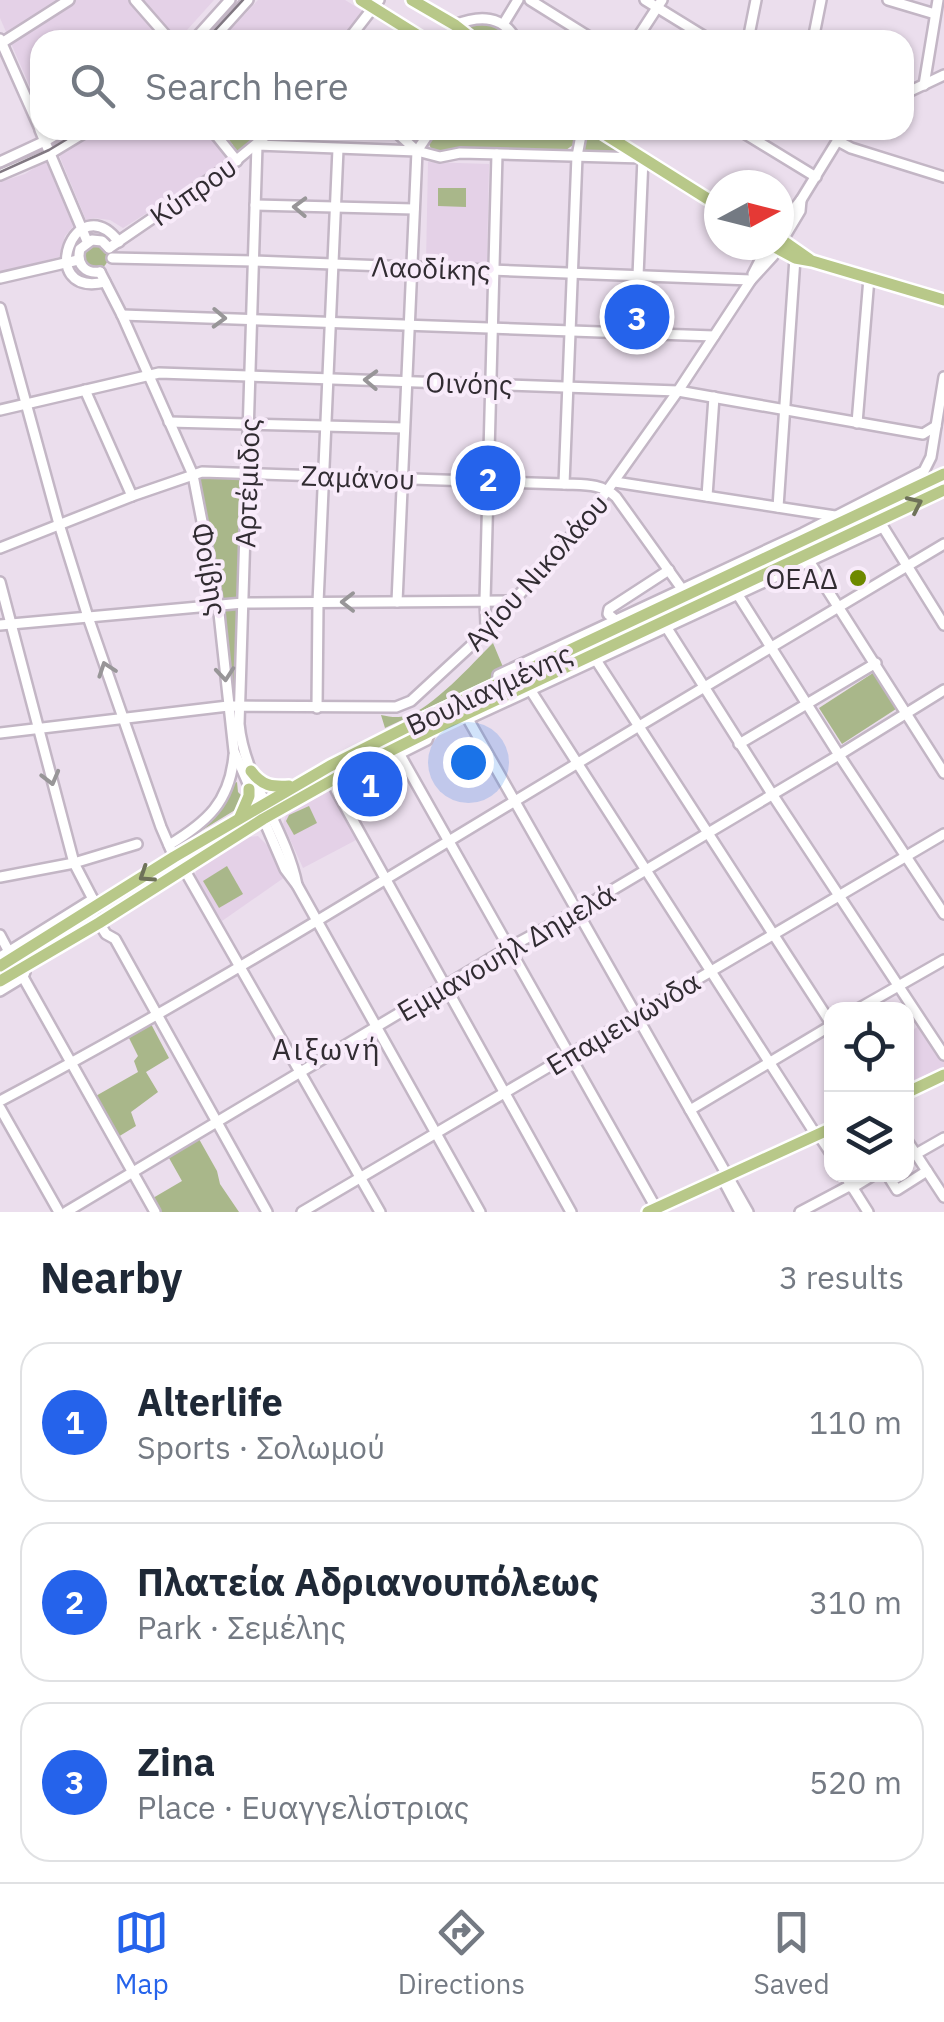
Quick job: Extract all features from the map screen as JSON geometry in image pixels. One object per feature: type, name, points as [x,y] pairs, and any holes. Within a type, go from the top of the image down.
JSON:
[{"type":"main road","points":[[362,0],[377,4],[412,30]]},
{"type":"main road","points":[[412,0],[461,30]]},
{"type":"main road","points":[[614,140],[704,197]]},
{"type":"main road","points":[[794,251],[812,261]]},
{"type":"main road","points":[[794,258],[944,300]]},
{"type":"main road","name":"Βουλιαγμένης","points":[[0,981],[24,972],[184,869],[293,786],[661,603],[912,483],[944,474]]},
{"type":"main road","name":"Βουλιαγμένης","points":[[0,966],[172,851],[537,685],[944,490]]},
{"type":"main road","points":[[336,778],[353,776]]},
{"type":"main road","points":[[240,818],[249,796],[249,781],[257,780],[269,787],[293,786]]},
{"type":"main road","points":[[908,1092],[944,1075]]},
{"type":"main road","points":[[652,1210],[824,1131]]},
{"type":"street","points":[[30,107],[1,42],[69,0]]},
{"type":"street","points":[[135,0],[161,30]]},
{"type":"street","points":[[203,30],[230,0]]},
{"type":"street","points":[[221,30],[248,0]]},
{"type":"street","points":[[504,23],[518,0]]},
{"type":"street","points":[[530,0],[578,30]]},
{"type":"street","points":[[645,0],[660,4],[696,30]]},
{"type":"street","points":[[750,30],[756,0]]},
{"type":"street","points":[[815,30],[821,0]]},
{"type":"street","points":[[888,0],[935,14]]},
{"type":"street","points":[[924,84],[938,0]]},
{"type":"street","points":[[356,30],[377,4]]},
{"type":"street","points":[[643,30],[660,4]]},
{"type":"street","points":[[455,25],[469,19],[495,19],[509,30]]},
{"type":"street","points":[[914,89],[944,75]]},
{"type":"street","points":[[0,162],[49,140]]},
{"type":"street","points":[[0,176],[73,140]]},
{"type":"street","points":[[220,140],[237,161]]},
{"type":"street","name":"Κύπρου","points":[[113,249],[262,140]]},
{"type":"street","points":[[405,140],[417,151]]},
{"type":"street","points":[[397,602],[417,151],[424,140]]},
{"type":"street","points":[[564,484],[580,140]]},
{"type":"street","points":[[755,140],[816,177]]},
{"type":"street","points":[[838,141],[944,178]]},
{"type":"street","name":"Αγίου Νικολάου","points":[[794,218],[801,200],[838,141]]},
{"type":"street","points":[[46,142],[87,242]]},
{"type":"street","points":[[257,145],[417,151],[440,157],[460,153],[643,158],[638,276]]},
{"type":"street","name":"Αρτέμιδος","points":[[257,145],[240,735],[249,781],[265,810]]},
{"type":"street","points":[[316,708],[338,149]]},
{"type":"street","points":[[490,630],[486,625],[485,601],[497,154]]},
{"type":"street","points":[[256,206],[414,209]]},
{"type":"street","points":[[92,227],[112,234],[113,249],[108,267],[93,284],[72,274],[66,263],[68,244],[82,230],[92,227]]},
{"type":"street","points":[[102,277],[86,270],[78,260],[80,249],[97,240],[113,249]]},
{"type":"street","name":"Λαοδίκης","points":[[113,249],[254,261],[751,280]]},
{"type":"street","points":[[0,278],[78,260]]},
{"type":"street","name":"Αγίου Νικολάου","points":[[0,733],[228,706],[396,707],[411,701],[490,630],[592,512],[764,260]]},
{"type":"street","points":[[778,507],[794,260]]},
{"type":"street","name":"Φοίβης","points":[[102,277],[193,474],[218,604],[234,750],[265,810]]},
{"type":"street","points":[[857,423],[868,278]]},
{"type":"street","points":[[0,308],[88,616],[172,851],[204,822],[219,801],[229,781],[234,750]]},
{"type":"street","points":[[122,315],[714,336]]},
{"type":"street","name":"Οινόης","points":[[0,410],[160,373],[678,391],[923,434],[936,426]]},
{"type":"street","points":[[498,685],[498,675],[614,619],[661,603],[682,589],[912,483],[927,468],[931,457],[944,377]]},
{"type":"street","points":[[85,390],[132,496]]},
{"type":"street","points":[[707,496],[714,397]]},
{"type":"street","points":[[169,422],[404,428]]},
{"type":"street","points":[[931,457],[944,459]]},
{"type":"street","name":"Ζαμάνου","points":[[0,548],[202,472],[612,486],[838,516]]},
{"type":"street","points":[[612,486],[682,589]]},
{"type":"street","points":[[794,509],[802,533]]},
{"type":"street","points":[[944,626],[883,527],[738,595],[664,624],[944,1055]]},
{"type":"street","points":[[58,1212],[0,1105],[316,923],[944,544]]},
{"type":"street","points":[[809,562],[944,773]]},
{"type":"street","points":[[614,619],[608,614],[609,609],[669,570]]},
{"type":"street","points":[[0,582],[5,624],[38,727],[74,863],[95,903],[5,954],[0,936]]},
{"type":"street","points":[[738,595],[944,914]]},
{"type":"street","points":[[5,624],[243,602],[516,601]]},
{"type":"street","points":[[620,645],[468,719],[690,1110],[740,1212]]},
{"type":"street","points":[[596,660],[824,1012]]},
{"type":"street","points":[[740,744],[876,663]]},
{"type":"street","points":[[537,685],[577,764],[824,1144]]},
{"type":"street","name":"Εμμανουήλ Δημελά","points":[[66,1212],[944,690]]},
{"type":"street","points":[[430,731],[427,740],[337,784],[336,790],[571,1212]]},
{"type":"street","points":[[399,753],[652,1210]]},
{"type":"street","points":[[229,781],[249,781]]},
{"type":"street","points":[[265,810],[284,869],[480,1212]]},
{"type":"street","name":"Επαμεινώνδα","points":[[302,1212],[944,834]]},
{"type":"street","points":[[0,877],[74,863],[136,844]]},
{"type":"street","points":[[184,869],[380,1212]]},
{"type":"street","points":[[98,924],[115,939],[267,1212]]},
{"type":"street","points":[[871,1002],[944,960]]},
{"type":"street","points":[[0,990],[24,972],[70,1064],[155,1212]]},
{"type":"street","points":[[690,1110],[824,1030]]},
{"type":"street","points":[[916,1154],[944,1138]]},
{"type":"street","points":[[914,1151],[944,1196]]},
{"type":"street","points":[[914,1179],[927,1171]]},
{"type":"street","points":[[724,1176],[748,1212]]},
{"type":"street","points":[[849,1182],[868,1212]]},
{"type":"street","points":[[800,1212],[860,1182]]},
{"type":"shaded area","points":[[0,0],[214,0],[187,30],[30,30],[30,87],[0,18]]},
{"type":"shaded area","points":[[258,0],[345,0],[363,11],[347,30],[230,30]]},
{"type":"shaded area","points":[[84,140],[215,140],[233,159],[123,228],[110,220],[86,220],[59,155]]},
{"type":"shaded area","points":[[48,159],[75,224],[65,236],[59,257],[0,272],[0,182],[25,174]]},
{"type":"shaded area","points":[[428,162],[489,164],[487,263],[426,262]]},
{"type":"shaded area","points":[[330,788],[358,839],[303,868],[283,824],[287,812]]},
{"type":"shaded area","points":[[258,836],[285,877],[222,921],[195,879],[196,870],[248,837]]},
{"type":"shaded area","points":[[920,1025],[944,1067],[914,1080],[914,1029]]},
{"type":"green space","points":[[481,22],[505,30],[469,30],[465,27]]},
{"type":"green space","points":[[229,140],[257,140],[241,154],[231,149]]},
{"type":"green space","points":[[432,140],[575,140],[566,150],[493,148],[441,155],[432,151]]},
{"type":"green space","points":[[583,140],[600,140],[619,152],[583,150]]},
{"type":"green space","points":[[438,188],[466,188],[466,207],[438,206]]},
{"type":"green space","points":[[95,244],[104,248],[108,257],[104,266],[95,270],[86,266],[82,257],[86,248]]},
{"type":"green space","points":[[488,450],[509,459],[518,480],[509,501],[488,510],[467,501],[458,480],[467,459]]},
{"type":"green space","points":[[198,476],[245,478],[241,599],[221,600]]},
{"type":"green space","points":[[944,480],[944,484],[370,754],[417,727]]},
{"type":"green space","points":[[237,608],[236,700],[234,701],[223,609]]},
{"type":"green space","points":[[493,643],[503,667],[494,670],[494,677],[385,728],[381,715],[406,716],[416,712],[452,684]]},
{"type":"green space","points":[[873,673],[896,709],[842,744],[819,708]]},
{"type":"green space","points":[[237,782],[238,792],[244,798],[240,807],[173,848],[211,822]]},
{"type":"green space","points":[[309,806],[317,823],[294,835],[286,821],[289,815]]},
{"type":"green space","points":[[227,866],[243,894],[219,908],[203,881]]},
{"type":"green space","points":[[151,1024],[169,1058],[146,1072],[158,1092],[131,1112],[136,1126],[118,1137],[94,1097],[138,1072],[134,1061],[138,1056],[129,1038]]},
{"type":"green space","points":[[199,1139],[220,1184],[239,1212],[161,1212],[153,1198],[182,1181],[169,1158]]},
{"type":"tram line","points":[[215,30],[243,0]]},
{"type":"tram line","points":[[0,172],[66,140]]},
{"type":"place","name":"Zina","points":[[637,317]]},
{"type":"place","name":"Πλατεία Αδριανουπόλεως","points":[[488,478]]},
{"type":"place","name":"ΟΕΑΔ","points":[[858,578]]},
{"type":"place","name":"Alterlife","points":[[370,784]]},
{"type":"district","name":"Αιξωνή","points":[[327,1048]]}]
